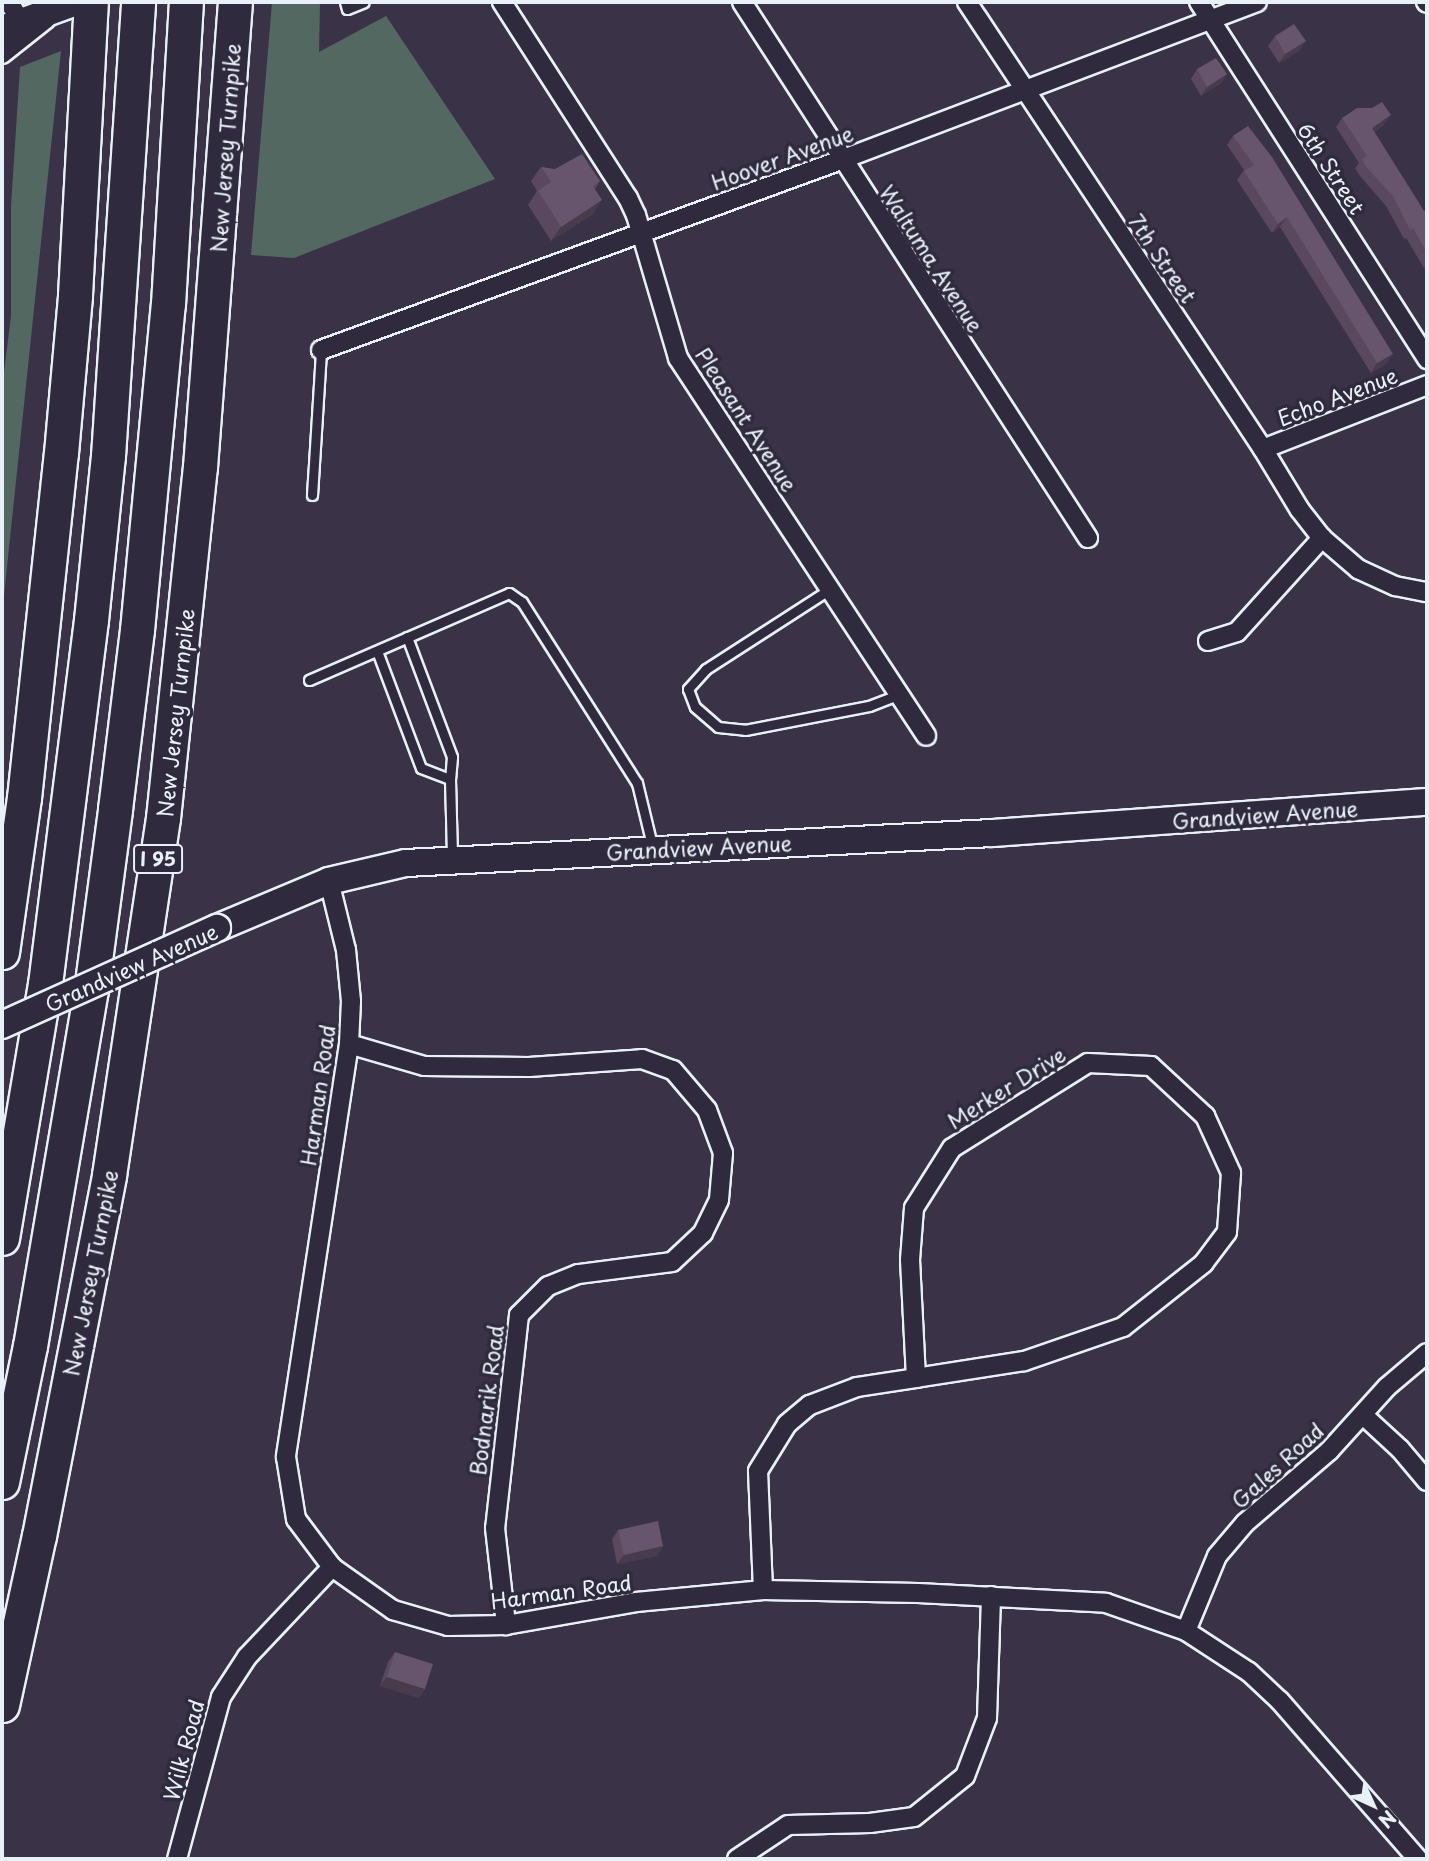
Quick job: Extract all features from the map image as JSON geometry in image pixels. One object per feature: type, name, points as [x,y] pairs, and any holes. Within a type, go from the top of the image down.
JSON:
[{"type":"highway","name":"New Jersey Turnpike","points":[[2,1705],[39,1536],[109,1175],[163,818],[200,467],[235,2]]},
{"type":"highway","points":[[2,951],[24,798],[75,295],[88,52],[76,4]]},
{"type":"highway","name":"I 95","points":[[2,1482],[30,1346],[85,1028],[116,809],[138,617],[168,304],[186,5]]},
{"type":"highway","points":[[2,1238],[45,984],[91,620],[108,456],[138,17]]},
{"type":"street","name":"Pleasant Avenue","points":[[502,2],[628,198],[642,233],[678,358],[926,736]]},
{"type":"street","name":"Waltuma Avenue","points":[[742,2],[841,160],[1088,538]]},
{"type":"street","name":"7th Street","points":[[967,2],[1263,449],[1300,510],[1322,538],[1358,569],[1395,586],[1427,592]]},
{"type":"street","name":"6th Street","points":[[1199,2],[1427,359]]},
{"type":"street","name":"Hoover Avenue","points":[[321,350],[841,160],[1257,2]]},
{"type":"street","points":[[11,17],[76,4]]},
{"type":"street","points":[[2,54],[76,4]]},
{"type":"street","name":"Echo Avenue","points":[[1263,449],[1427,385]]},
{"type":"street","points":[[1208,641],[1237,632],[1322,538]]},
{"type":"street","name":"Grandview Avenue","points":[[2,1025],[217,928],[329,881],[406,863],[992,833],[1427,802]]},
{"type":"street","name":"Harman Road","points":[[329,881],[346,950],[351,1001],[349,1044],[286,1457],[296,1519],[332,1567],[393,1610],[448,1626],[506,1625],[636,1602],[763,1590],[1106,1603],[1186,1631],[1224,1653],[1280,1701],[1418,1859]]},
{"type":"street","name":"Bodnarik Road","points":[[349,1044],[424,1066],[529,1068],[642,1059],[673,1070],[706,1110],[723,1153],[719,1200],[704,1233],[672,1262],[578,1274],[548,1286],[519,1315],[495,1528],[506,1625]]},
{"type":"street","name":"Merker Drive","points":[[763,1590],[758,1471],[787,1424],[810,1405],[857,1387],[915,1378],[1024,1361],[1122,1327],[1204,1263],[1227,1232],[1231,1173],[1205,1116],[1151,1066],[1088,1063],[951,1147],[914,1208],[910,1260],[915,1378]]},
{"type":"street","name":"Gales Road","points":[[1186,1631],[1217,1556],[1254,1514],[1329,1451],[1387,1387],[1427,1353]]},
{"type":"street","points":[[1363,1415],[1400,1449],[1427,1481]]},
{"type":"street","name":"Wilk Road","points":[[177,1859],[221,1697],[247,1657],[332,1567]]},
{"type":"street","points":[[737,1859],[788,1825],[870,1823],[914,1817],[965,1776],[987,1718],[992,1597]]},
{"type":"lane","points":[[345,2],[347,9],[364,2]]},
{"type":"lane","points":[[312,495],[321,350]]},
{"type":"lane","points":[[831,589],[706,669],[688,689],[695,708],[718,727],[745,730],[869,706],[900,694]]},
{"type":"lane","points":[[309,680],[509,593],[522,602],[637,783],[653,849]]},
{"type":"lane","points":[[407,637],[452,757],[452,860]]},
{"type":"lane","points":[[377,651],[421,768],[450,779]]},
{"type":"green space","points":[[272,2],[320,2],[319,52],[386,16],[495,179],[294,258],[251,255]]},
{"type":"green space","points":[[61,51],[2,615],[2,388],[11,316],[11,206],[20,67]]},
{"type":"building","points":[[1294,24],[1306,41],[1285,54],[1275,36]]},
{"type":"building","points":[[1216,58],[1227,74],[1207,87],[1197,69]]},
{"type":"building","points":[[1382,102],[1391,115],[1372,128],[1424,211],[1427,210],[1427,253],[1413,228],[1410,230],[1393,196],[1366,167],[1362,159],[1367,156],[1342,118],[1357,108],[1372,108]]},
{"type":"building","points":[[1248,126],[1272,157],[1393,354],[1377,363],[1287,217],[1278,224],[1244,171],[1254,165],[1233,136]]},
{"type":"building","points":[[582,154],[600,181],[593,186],[602,200],[561,227],[538,191],[551,182],[541,167],[555,169]]},
{"type":"building","points":[[658,1521],[663,1546],[624,1555],[618,1530]]},
{"type":"building","points":[[395,1652],[433,1664],[425,1689],[387,1677]]}]
